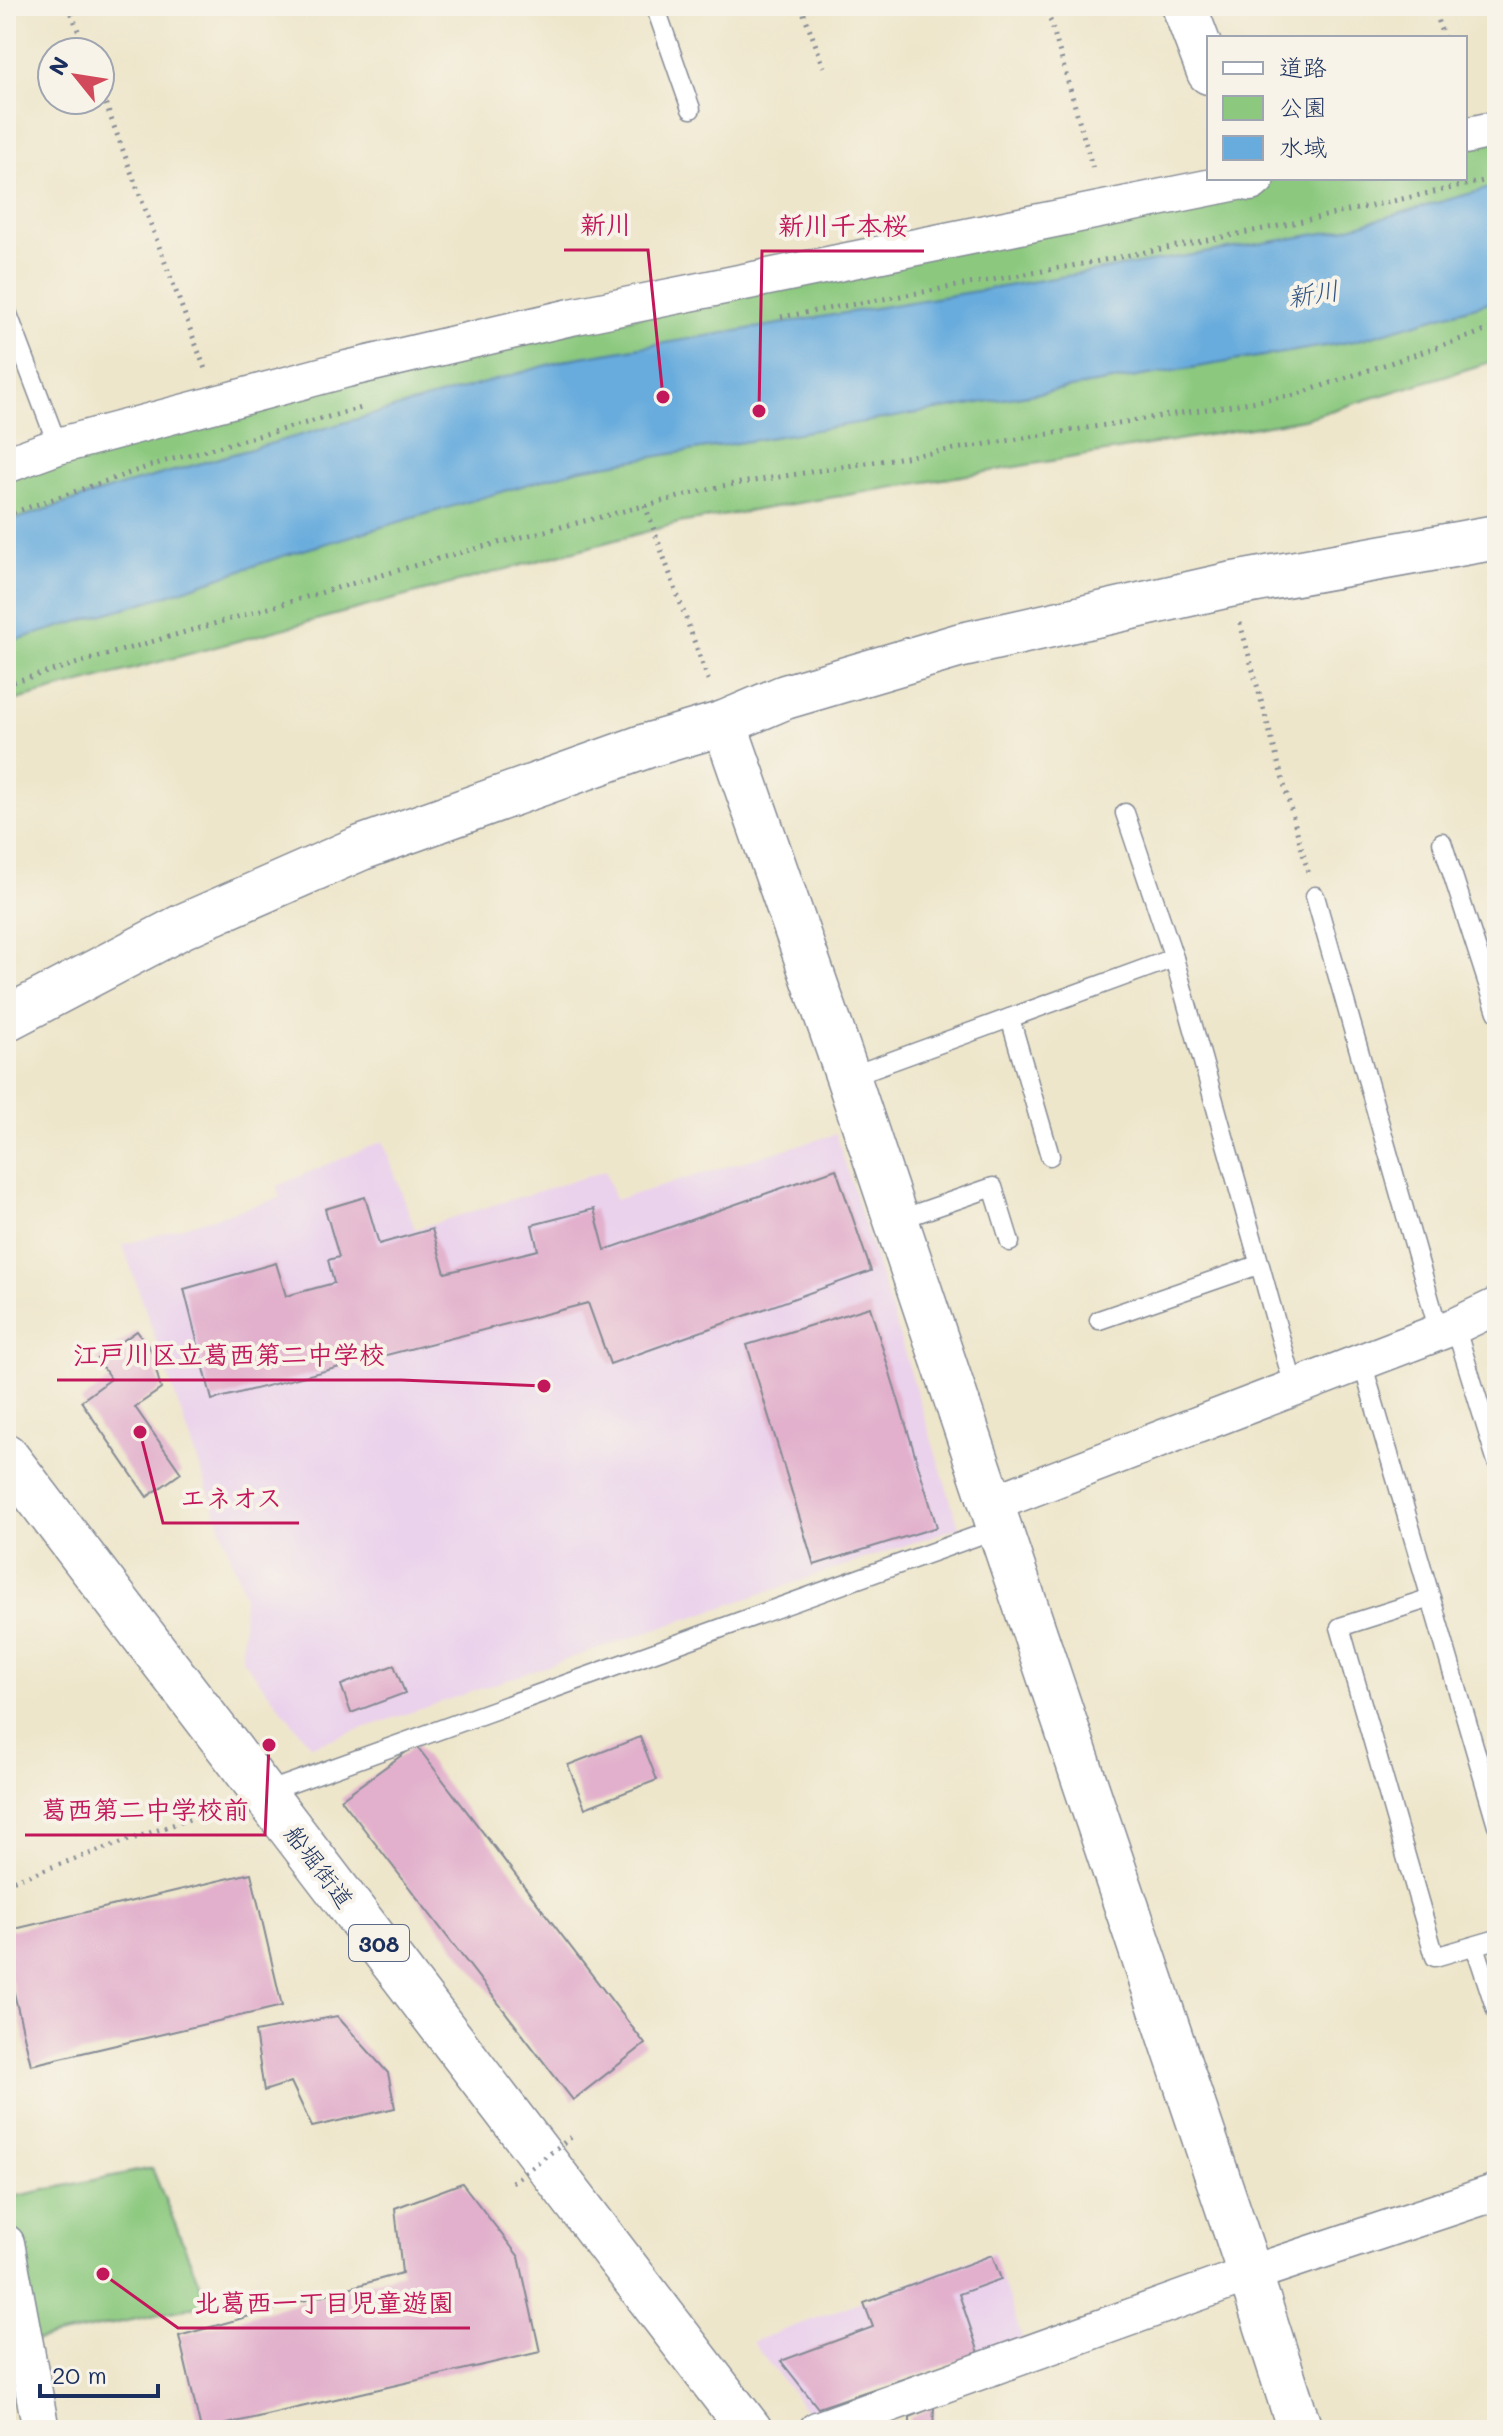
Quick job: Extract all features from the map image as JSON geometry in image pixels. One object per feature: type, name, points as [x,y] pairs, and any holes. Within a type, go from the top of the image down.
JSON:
[{"type":"street","points":[[1184,6],[1207,67]]},
{"type":"street","points":[[1467,136],[1497,129]]},
{"type":"street","points":[[6,465],[58,446],[217,403],[571,317],[1242,180]]},
{"type":"street","points":[[6,1019],[183,926],[361,848],[646,746],[724,723],[785,697],[958,646],[1229,585],[1497,537]]},
{"type":"street","points":[[724,723],[848,1077],[1300,2430]]},
{"type":"street","points":[[995,1516],[1294,1387],[1447,1329],[1497,1306]]},
{"type":"street","name":"船堀街道","points":[[6,1456],[750,2430]]},
{"type":"street","points":[[817,2430],[1250,2274],[1497,2192]]},
{"type":"street","points":[[6,2243],[15,2342],[41,2430]]},
{"type":"lane","points":[[655,6],[691,109]]},
{"type":"lane","points":[[6,309],[58,446]]},
{"type":"lane","points":[[1125,813],[1174,958],[1294,1387]]},
{"type":"lane","points":[[1442,842],[1497,1012]]},
{"type":"lane","points":[[1315,896],[1447,1329],[1497,1462]]},
{"type":"lane","points":[[848,1077],[1174,958]]},
{"type":"lane","points":[[1010,1018],[1050,1156]]},
{"type":"lane","points":[[895,1221],[993,1187],[1010,1242]]},
{"type":"lane","points":[[1099,1320],[1258,1265]]},
{"type":"lane","points":[[1362,1362],[1497,1825]]},
{"type":"lane","points":[[264,1793],[995,1516]]},
{"type":"lane","points":[[1431,1598],[1340,1627],[1435,1957],[1497,1939]]},
{"type":"lane","points":[[1475,1946],[1497,2013]]},
{"type":"path","points":[[69,6],[80,36]]},
{"type":"path","points":[[801,6],[824,67]]},
{"type":"path","points":[[1042,6],[1051,22],[1104,209]]},
{"type":"path","points":[[1432,6],[1443,36]]},
{"type":"path","points":[[110,116],[217,403]]},
{"type":"path","points":[[768,319],[1094,262],[1289,224],[1497,178]]},
{"type":"path","points":[[6,684],[451,555],[722,486],[1295,395],[1497,327]]},
{"type":"path","points":[[6,515],[162,462],[371,406]]},
{"type":"path","points":[[645,505],[724,723]]},
{"type":"path","points":[[1229,585],[1315,896]]},
{"type":"path","points":[[6,1883],[264,1793]]},
{"type":"path","points":[[512,2182],[574,2135]]},
{"type":"shaded area","points":[[836,1134],[959,1527],[311,1746],[242,1659],[244,1594],[123,1245],[280,1198],[277,1186],[383,1141],[415,1229],[605,1171],[615,1200]]},
{"type":"shaded area","points":[[993,2252],[1022,2338],[808,2413],[752,2342]]},
{"type":"green space","points":[[1497,129],[1497,360],[1304,419],[679,523],[6,703],[6,465],[58,446],[1248,180],[1467,180],[1467,136]]},
{"type":"green space","points":[[152,2168],[208,2304],[23,2343],[6,2243],[6,2198]]},
{"type":"water","points":[[1497,186],[1497,300],[1355,341],[580,469],[283,556],[162,597],[6,643],[6,522],[124,485],[569,359],[1336,231]]},
{"type":"building","points":[[836,1169],[871,1271],[610,1364],[588,1303],[212,1400],[184,1289],[276,1263],[286,1296],[334,1283],[328,1260],[339,1257],[325,1209],[365,1197],[379,1244],[432,1229],[445,1273],[538,1250],[532,1225],[594,1209],[605,1250]]},
{"type":"building","points":[[870,1307],[937,1527],[814,1565],[747,1345]]},
{"type":"building","points":[[137,1331],[151,1350],[161,1389],[135,1407],[181,1473],[147,1497],[81,1401],[111,1379],[97,1359]]},
{"type":"building","points":[[394,1665],[405,1693],[351,1713],[341,1685]]},
{"type":"building","points":[[640,1737],[657,1780],[585,1808],[568,1765]]},
{"type":"building","points":[[416,1745],[645,2044],[573,2100],[341,1799]]},
{"type":"building","points":[[251,1873],[282,2006],[31,2065],[6,1959],[6,1931]]},
{"type":"building","points":[[337,2016],[388,2073],[395,2108],[312,2127],[291,2082],[264,2091],[255,2032]]},
{"type":"building","points":[[462,2183],[519,2257],[540,2352],[201,2430],[179,2336],[402,2273],[395,2208]]},
{"type":"building","points":[[992,2255],[1001,2279],[959,2294],[979,2353],[818,2408],[781,2361],[873,2327],[864,2303]]},
{"type":"building","points":[[934,2407],[933,2430],[910,2430],[910,2417]]},
{"type":"place","name":"新川","points":[[663,397]]},
{"type":"place","name":"新川千本桜","points":[[759,411]]},
{"type":"place","name":"江戸川区立葛西第二中学校","points":[[544,1386]]},
{"type":"place","name":"エネオス","points":[[140,1432]]},
{"type":"place","name":"葛西第二中学校前","points":[[269,1745]]},
{"type":"place","name":"北葛西一丁目児童遊園","points":[[103,2274]]}]
